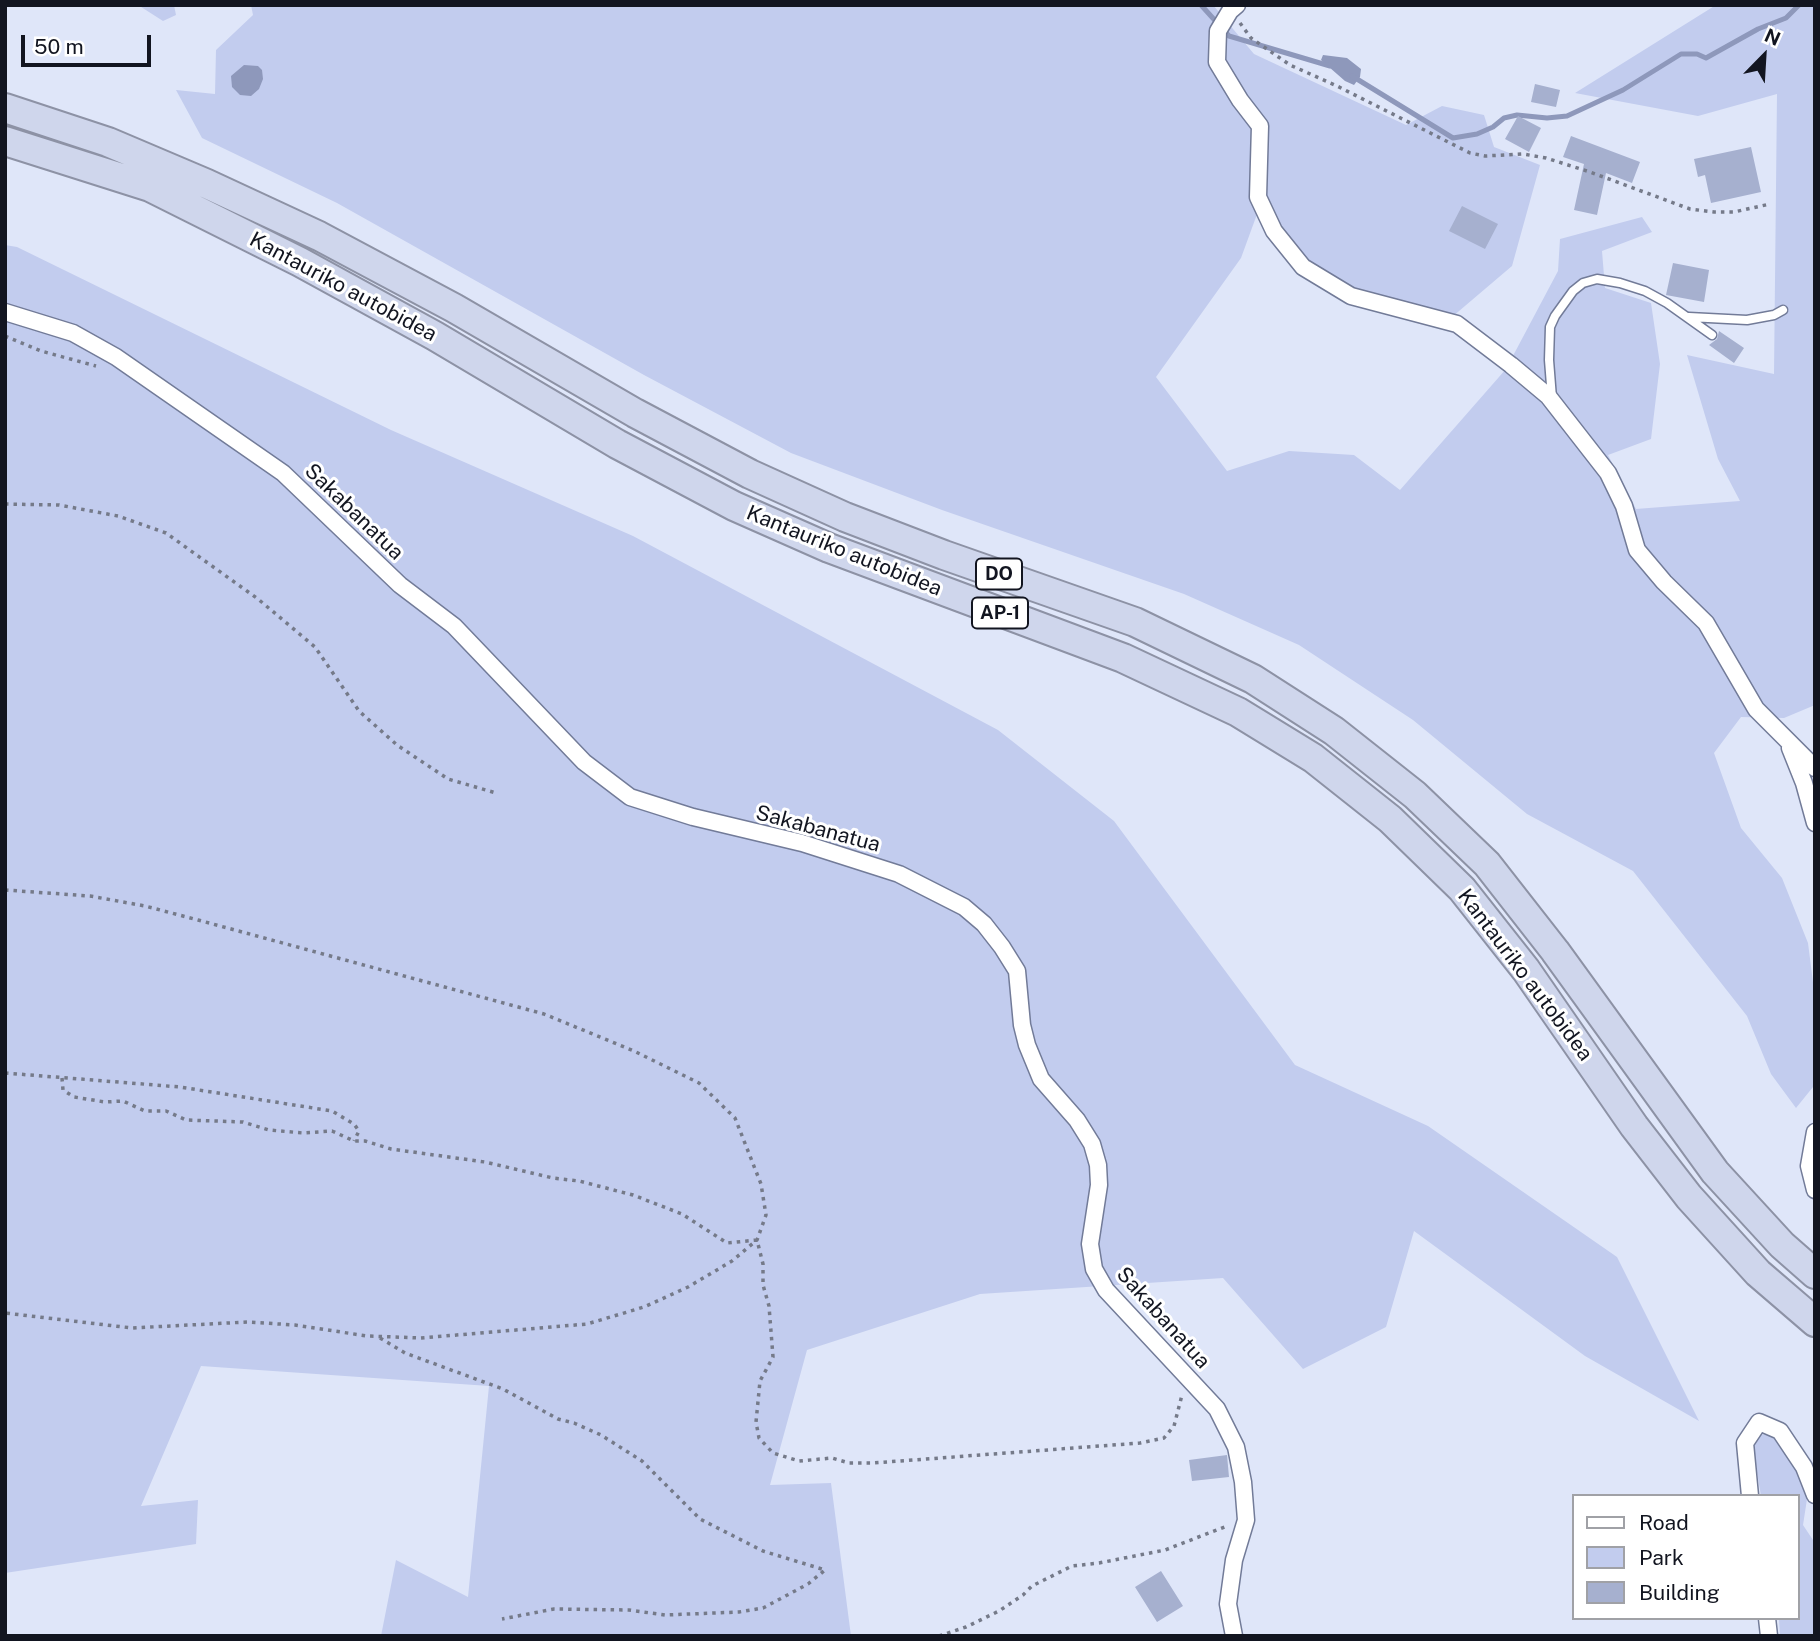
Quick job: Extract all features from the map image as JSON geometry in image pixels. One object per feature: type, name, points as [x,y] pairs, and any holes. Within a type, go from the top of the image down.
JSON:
[{"type":"highway","name":"Kantauriko autobidea","points":[[5,107],[108,142],[319,236],[454,308],[635,413],[750,474],[894,536],[1135,622],[1253,679],[1334,732],[1415,795],[1487,864],[1555,951],[1715,1171],[1782,1245],[1815,1274]]},
{"type":"highway","name":"Kantauriko autobidea","points":[[5,141],[150,187],[313,269],[435,336],[617,444],[734,506],[829,548],[1123,658],[1238,712],[1313,758],[1390,819],[1462,889],[1526,970],[1634,1126],[1689,1197],[1758,1273],[1815,1322]]},
{"type":"street","points":[[1228,16],[1217,62],[1240,100],[1261,126],[1258,197],[1273,231],[1303,267],[1351,296],[1457,324],[1511,365],[1552,401],[1608,473],[1624,506],[1637,550],[1664,582],[1706,623],[1756,709],[1815,768]]},
{"type":"street","name":"Sakabanatua","points":[[5,312],[73,333],[116,356],[283,473],[400,585],[454,626],[584,762],[630,797],[725,825],[802,843],[899,874],[964,907],[984,925],[1017,971],[1022,1025],[1041,1079],[1077,1120],[1092,1144],[1098,1165],[1099,1185],[1090,1244],[1094,1269],[1106,1290],[1217,1409],[1236,1447],[1243,1482],[1246,1520],[1234,1560],[1228,1604],[1234,1636]]},
{"type":"street","points":[[1786,739],[1804,783],[1815,823]]},
{"type":"street","points":[[1815,1132],[1809,1166],[1815,1190]]},
{"type":"street","points":[[1750,1494],[1745,1443],[1759,1422],[1780,1431],[1804,1467],[1815,1495]]},
{"type":"lane","points":[[1552,401],[1550,327],[1573,291],[1583,283],[1597,279],[1632,287],[1667,303],[1712,335]]},
{"type":"lane","points":[[1689,317],[1747,320],[1774,315],[1783,310]]},
{"type":"path","points":[[1228,16],[1251,38],[1290,65],[1470,153],[1485,156],[1523,154],[1546,158],[1690,209],[1734,212],[1770,204]]},
{"type":"path","points":[[5,335],[41,351],[107,369]]},
{"type":"path","points":[[5,504],[59,505],[118,516],[166,533],[248,592],[315,648],[359,711],[397,745],[448,779],[496,793]]},
{"type":"path","points":[[5,890],[90,896],[185,916],[544,1014],[634,1051],[699,1083],[735,1118],[761,1184],[766,1215],[757,1240],[769,1306],[773,1357],[760,1381],[756,1423],[759,1438],[773,1453],[799,1461],[832,1458],[849,1463],[873,1463],[1075,1449],[1164,1438],[1174,1426],[1186,1374]]},
{"type":"path","points":[[5,1073],[180,1087],[332,1111],[354,1124],[359,1132],[354,1141]]},
{"type":"path","points":[[62,1079],[63,1090],[74,1097],[105,1102],[123,1101],[145,1111],[166,1111],[186,1120],[243,1122],[269,1130],[303,1133],[332,1131],[354,1141],[365,1140],[391,1149],[502,1165],[553,1178],[598,1185],[682,1214],[727,1243],[757,1240]]},
{"type":"path","points":[[5,1313],[132,1328],[247,1322],[295,1325],[379,1337],[421,1338],[587,1324],[644,1307],[688,1287],[732,1261],[757,1240]]},
{"type":"path","points":[[379,1337],[405,1353],[503,1389],[558,1419],[601,1435],[642,1461],[700,1519],[764,1551],[825,1570],[808,1584],[763,1608],[739,1612],[665,1615],[629,1610],[554,1609],[502,1619]]},
{"type":"path","points":[[939,1636],[967,1627],[999,1611],[1032,1586],[1072,1566],[1165,1550],[1207,1532],[1246,1520]]},
{"type":"green space","points":[[138,5],[174,5],[176,15],[163,21]]},
{"type":"green space","points":[[251,5],[1213,5],[1254,54],[1406,125],[1442,106],[1484,115],[1494,147],[1540,165],[1512,266],[1452,317],[1360,293],[1306,263],[1279,226],[1264,195],[1241,258],[1156,377],[1227,471],[1289,451],[1354,455],[1400,490],[1506,369],[1558,271],[1560,239],[1642,217],[1652,232],[1602,251],[1605,288],[1651,303],[1660,364],[1651,439],[1608,455],[1636,509],[1740,501],[1718,459],[1687,355],[1774,374],[1777,94],[1698,116],[1575,93],[1716,5],[1815,5],[1815,705],[1784,718],[1741,717],[1714,753],[1741,828],[1782,878],[1808,943],[1815,998],[1813,1087],[1796,1108],[1771,1074],[1747,1016],[1633,871],[1527,814],[1413,720],[1299,645],[1184,594],[942,510],[791,453],[644,375],[337,203],[202,138],[176,90],[215,94],[216,50],[253,15]]},
{"type":"green space","points":[[5,245],[17,247],[391,430],[633,536],[998,730],[1114,821],[1295,1065],[1428,1126],[1617,1257],[1699,1421],[1585,1356],[1414,1231],[1386,1327],[1303,1369],[1223,1278],[980,1294],[807,1350],[770,1485],[831,1483],[851,1636],[381,1636],[396,1560],[468,1597],[489,1386],[201,1366],[141,1506],[198,1500],[196,1544],[5,1573]]},
{"type":"green space","points":[[1760,1434],[1774,1436],[1796,1464],[1807,1499],[1803,1525],[1815,1543],[1815,1636],[1780,1636],[1779,1620],[1799,1620],[1799,1494],[1761,1494],[1753,1448]]},
{"type":"shaded area","points":[[1323,55],[1347,58],[1361,69],[1360,77],[1354,85],[1345,81],[1321,60]]},
{"type":"shaded area","points":[[244,65],[258,66],[262,70],[263,79],[259,89],[251,96],[240,95],[232,87],[231,76]]},
{"type":"building","points":[[1535,84],[1560,90],[1556,107],[1531,102]]},
{"type":"building","points":[[1518,116],[1541,128],[1529,152],[1505,139]]},
{"type":"building","points":[[1571,136],[1640,162],[1632,183],[1606,173],[1597,215],[1574,210],[1584,164],[1563,157]]},
{"type":"building","points":[[1751,147],[1761,192],[1711,203],[1705,175],[1698,177],[1694,159]]},
{"type":"building","points":[[1462,206],[1498,224],[1485,249],[1449,231]]},
{"type":"building","points":[[1673,263],[1709,270],[1704,302],[1666,295]]},
{"type":"building","points":[[1719,331],[1744,348],[1734,363],[1709,345],[1717,339]]},
{"type":"building","points":[[1227,1455],[1229,1477],[1192,1481],[1189,1460]]},
{"type":"building","points":[[1161,1571],[1183,1606],[1157,1622],[1135,1587]]},
{"type":"waterway","points":[[1201,5],[1229,36],[1330,66]]},
{"type":"waterway","points":[[1352,76],[1453,138],[1477,134],[1493,127],[1504,118],[1517,115],[1547,118],[1567,116],[1623,90],[1681,54],[1697,54],[1706,58],[1758,29],[1786,18],[1799,5]]}]
